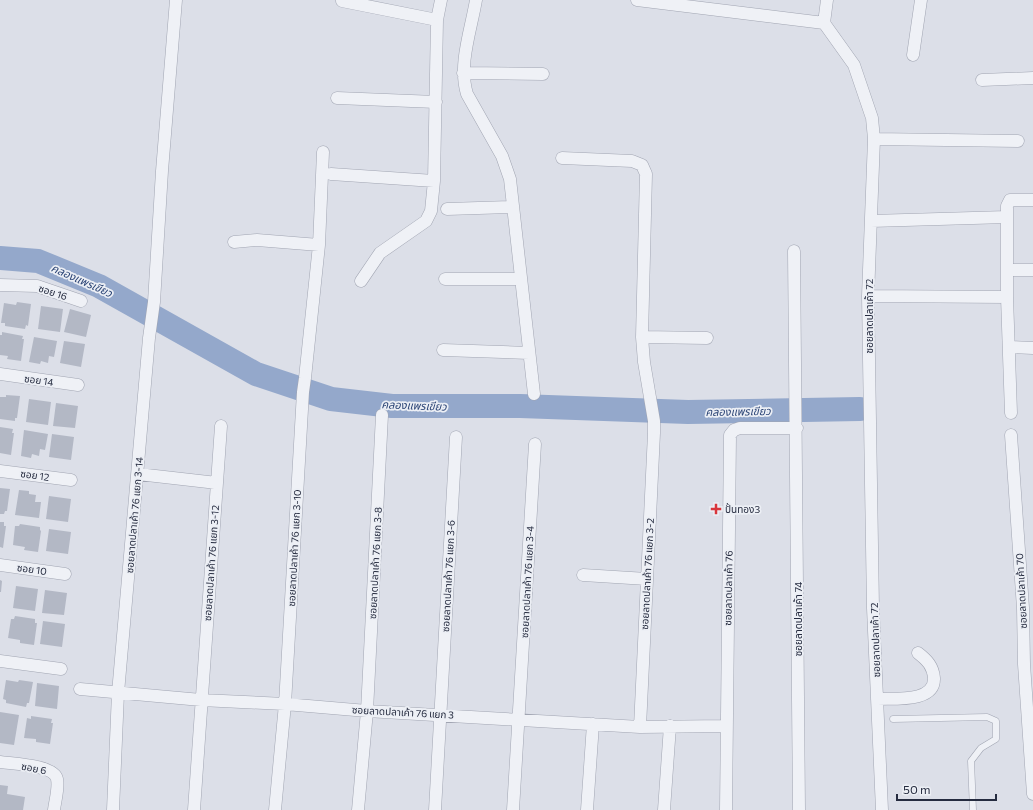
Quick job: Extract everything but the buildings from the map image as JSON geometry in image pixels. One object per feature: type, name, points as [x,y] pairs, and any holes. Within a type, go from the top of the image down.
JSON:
[{"type":"street","name":"ซอยลาดปลาเค้า 76 แยก 3-14","points":[[113,810],[118,692],[149,338],[154,302],[162,172],[176,0]]},
{"type":"street","points":[[342,0],[437,20]]},
{"type":"street","points":[[361,281],[380,253],[426,220],[432,211],[434,181],[437,20],[441,0]]},
{"type":"street","points":[[476,0],[464,61],[464,84],[467,94],[502,156],[510,179],[534,394]]},
{"type":"street","points":[[645,1],[740,6],[824,23],[827,0]]},
{"type":"street","points":[[913,55],[921,0]]},
{"type":"street","name":"ซอยลาดปลาเค้า 72","points":[[824,23],[854,65],[872,118],[874,139],[868,296],[873,608],[882,810]]},
{"type":"street","points":[[463,73],[543,74]]},
{"type":"street","points":[[982,80],[1033,78]]},
{"type":"street","points":[[337,98],[436,102]]},
{"type":"street","points":[[874,139],[1018,141]]},
{"type":"street","name":"ซอยลาดปลาเค้า 76 แยก 3-10","points":[[275,810],[285,704],[303,392],[319,245],[323,152]]},
{"type":"street","name":"ซอยลาดปลาเค้า 76 แยก 3-2","points":[[562,158],[632,160],[642,165],[646,174],[642,337],[644,362],[654,421],[640,727]]},
{"type":"street","points":[[331,174],[434,181]]},
{"type":"street","points":[[1012,412],[1007,297],[1007,206],[1010,200],[1033,200]]},
{"type":"street","points":[[447,209],[513,207]]},
{"type":"street","points":[[871,221],[1007,217]]},
{"type":"street","points":[[234,242],[258,240],[319,245]]},
{"type":"street","name":"ซอยลาดปลาเค้า 74","points":[[794,251],[797,428],[799,810]]},
{"type":"street","points":[[1007,270],[1033,270]]},
{"type":"street","points":[[445,279],[521,279]]},
{"type":"street","name":"ซอย 16","points":[[0,285],[37,286],[81,301]]},
{"type":"street","points":[[868,296],[1007,297]]},
{"type":"street","points":[[642,337],[706,338]]},
{"type":"street","points":[[1009,347],[1033,348]]},
{"type":"street","points":[[443,350],[529,353]]},
{"type":"street","name":"ซอย 14","points":[[0,374],[78,385]]},
{"type":"street","name":"ซอยลาดปลาเค้า 76 แยก 3-8","points":[[358,810],[367,711],[382,415]]},
{"type":"street","name":"ซอยลาดปลาเค้า 76 แยก 3-12","points":[[194,810],[221,426]]},
{"type":"street","name":"ซอยลาดปลาเค้า 76","points":[[726,810],[730,435],[734,430],[740,428],[797,428]]},
{"type":"street","name":"ซอยลาดปลาเค้า 70","points":[[1011,435],[1028,608],[1033,794]]},
{"type":"street","name":"ซอยลาดปลาเค้า 76 แยก 3-6","points":[[435,810],[456,437]]},
{"type":"street","name":"ซอยลาดปลาเค้า 76 แยก 3-4","points":[[513,810],[535,444]]},
{"type":"street","name":"ซอย 12","points":[[0,471],[70,480]]},
{"type":"street","points":[[138,474],[217,483]]},
{"type":"street","name":"ซอย 10","points":[[0,565],[65,574]]},
{"type":"street","points":[[583,575],[647,579]]},
{"type":"street","points":[[877,699],[923,696],[929,691],[934,684],[934,673],[925,658],[918,653]]},
{"type":"street","points":[[0,661],[61,669]]},
{"type":"street","name":"ซอยลาดปลาเค้า 76 แยก 3","points":[[80,690],[367,711],[441,714],[640,727],[726,726]]},
{"type":"street","points":[[587,810],[593,724]]},
{"type":"street","points":[[664,810],[670,726]]},
{"type":"street","name":"ซอย 6","points":[[0,762],[46,769],[53,773],[57,783],[54,810]]},
{"type":"lane","points":[[893,719],[987,717],[996,721],[996,739],[981,748],[971,761],[973,810]]},
{"type":"waterway","name":"คลองแพรเขียว","points":[[0,258],[38,261],[99,286],[256,374],[331,399],[392,406],[520,406],[688,412],[860,409]]},
{"type":"place","name":"ปั้นทอง3","points":[[716,509]]}]
